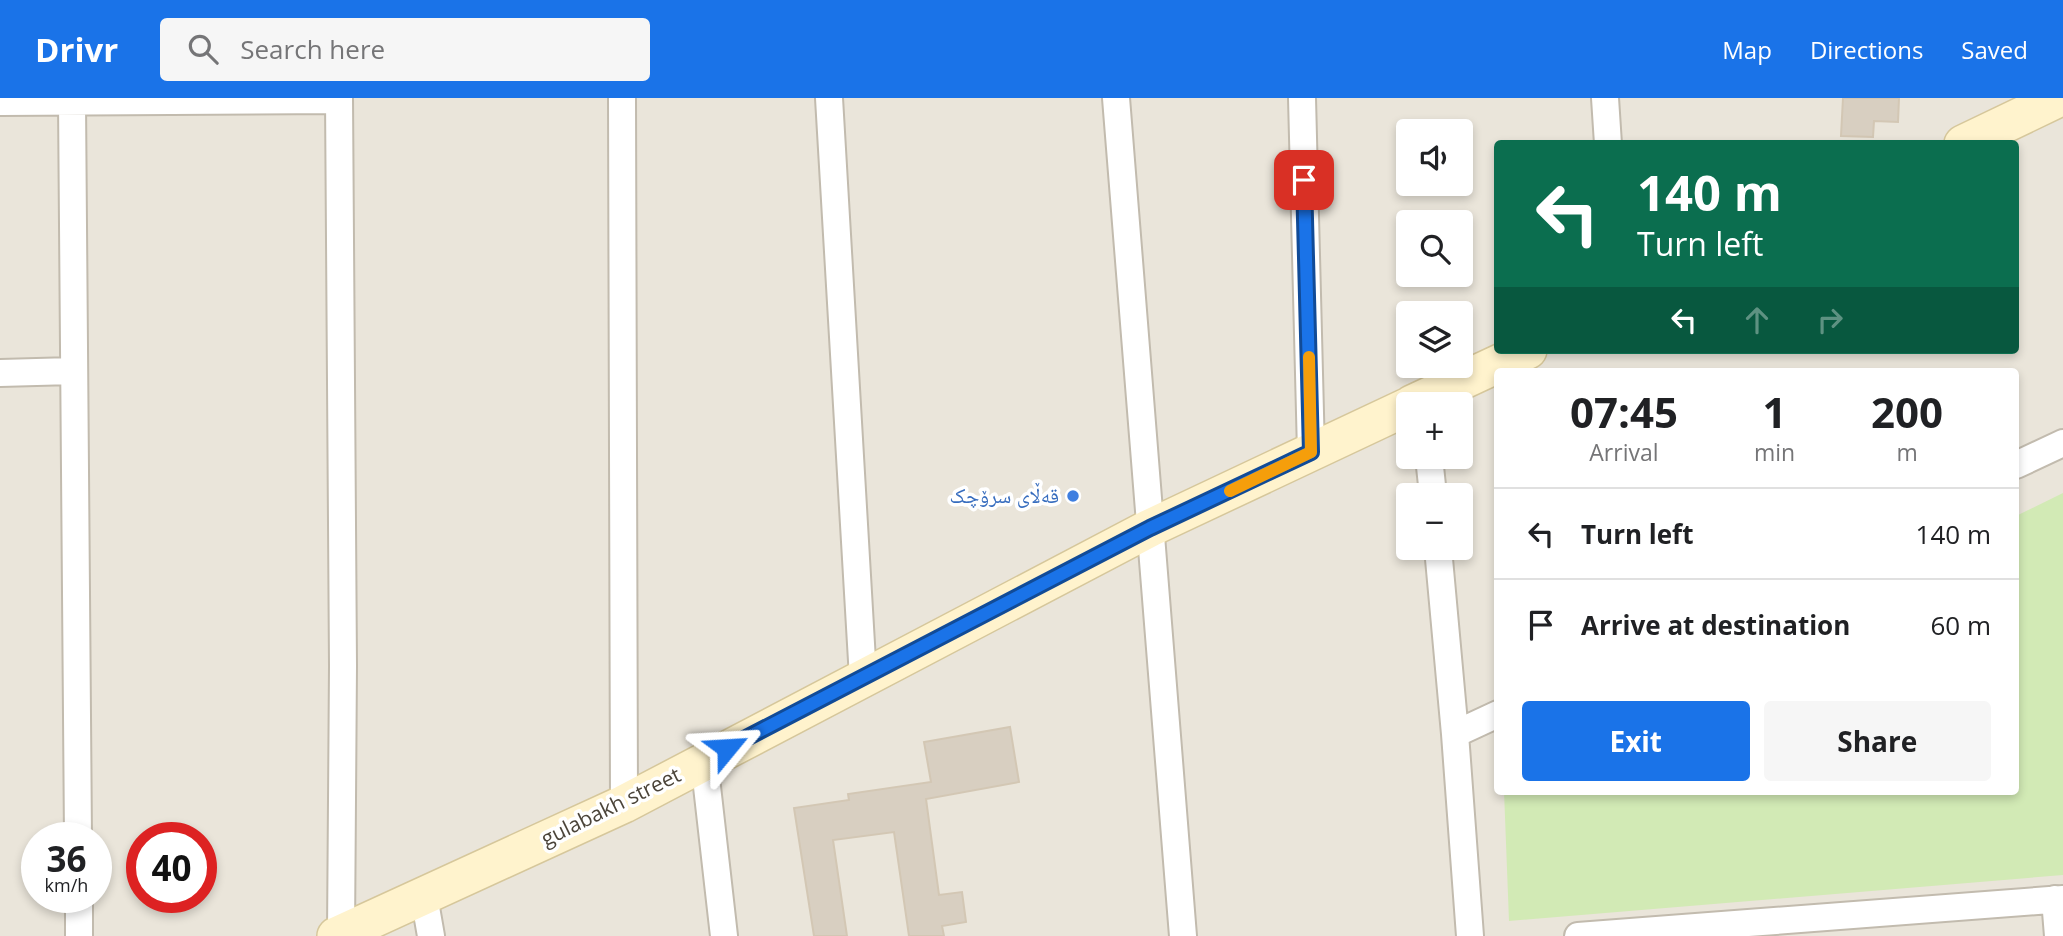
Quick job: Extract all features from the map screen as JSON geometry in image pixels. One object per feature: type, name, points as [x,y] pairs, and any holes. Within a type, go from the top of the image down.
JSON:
[{"type":"street","points":[[622,98],[624,804]]},
{"type":"street","points":[[829,98],[863,678]]},
{"type":"street","points":[[1116,98],[1183,936]]},
{"type":"street","points":[[1302,98],[1311,452]]},
{"type":"street","points":[[1605,98],[1608,140]]},
{"type":"street","points":[[1969,140],[2023,106],[2059,98]]},
{"type":"street","points":[[0,102],[340,99],[343,666],[338,935]]},
{"type":"street","points":[[72,102],[78,822]]},
{"type":"street","name":"gulabakh street","points":[[1440,392],[1520,354]]},
{"type":"street","points":[[0,373],[73,371]]},
{"type":"street","name":"gulabakh street","points":[[338,935],[624,804],[1150,528],[1396,413]]},
{"type":"street","points":[[2019,464],[2063,443]]},
{"type":"street","points":[[1439,560],[1470,936]]},
{"type":"street","points":[[1455,734],[1494,716]]},
{"type":"street","points":[[704,760],[724,936]]},
{"type":"street","points":[[424,896],[431,936]]},
{"type":"street","points":[[1578,936],[2059,899],[2059,936]]},
{"type":"street","points":[[79,913],[79,936]]},
{"type":"shaded area","points":[[0,98],[2063,98],[2063,936],[0,936]]},
{"type":"green space","points":[[2063,493],[2063,875],[1509,921],[1504,795],[2019,795],[2019,515]]},
{"type":"building","points":[[1843,98],[1899,98],[1898,122],[1874,121],[1873,137],[1841,136]]},
{"type":"building","points":[[1010,727],[1019,782],[926,799],[939,895],[962,892],[966,922],[942,926],[944,936],[909,936],[894,832],[833,840],[847,936],[814,936],[794,808],[849,800],[848,794],[931,782],[924,742]]},
{"type":"slow traffic","points":[[1230,491],[1311,452],[1309,357]]},
{"type":"place","name":"قەڵای سرۆچک","points":[[1073,496]]},
{"type":"route","points":[[727,748],[1150,528],[1311,452],[1304,180]]}]
